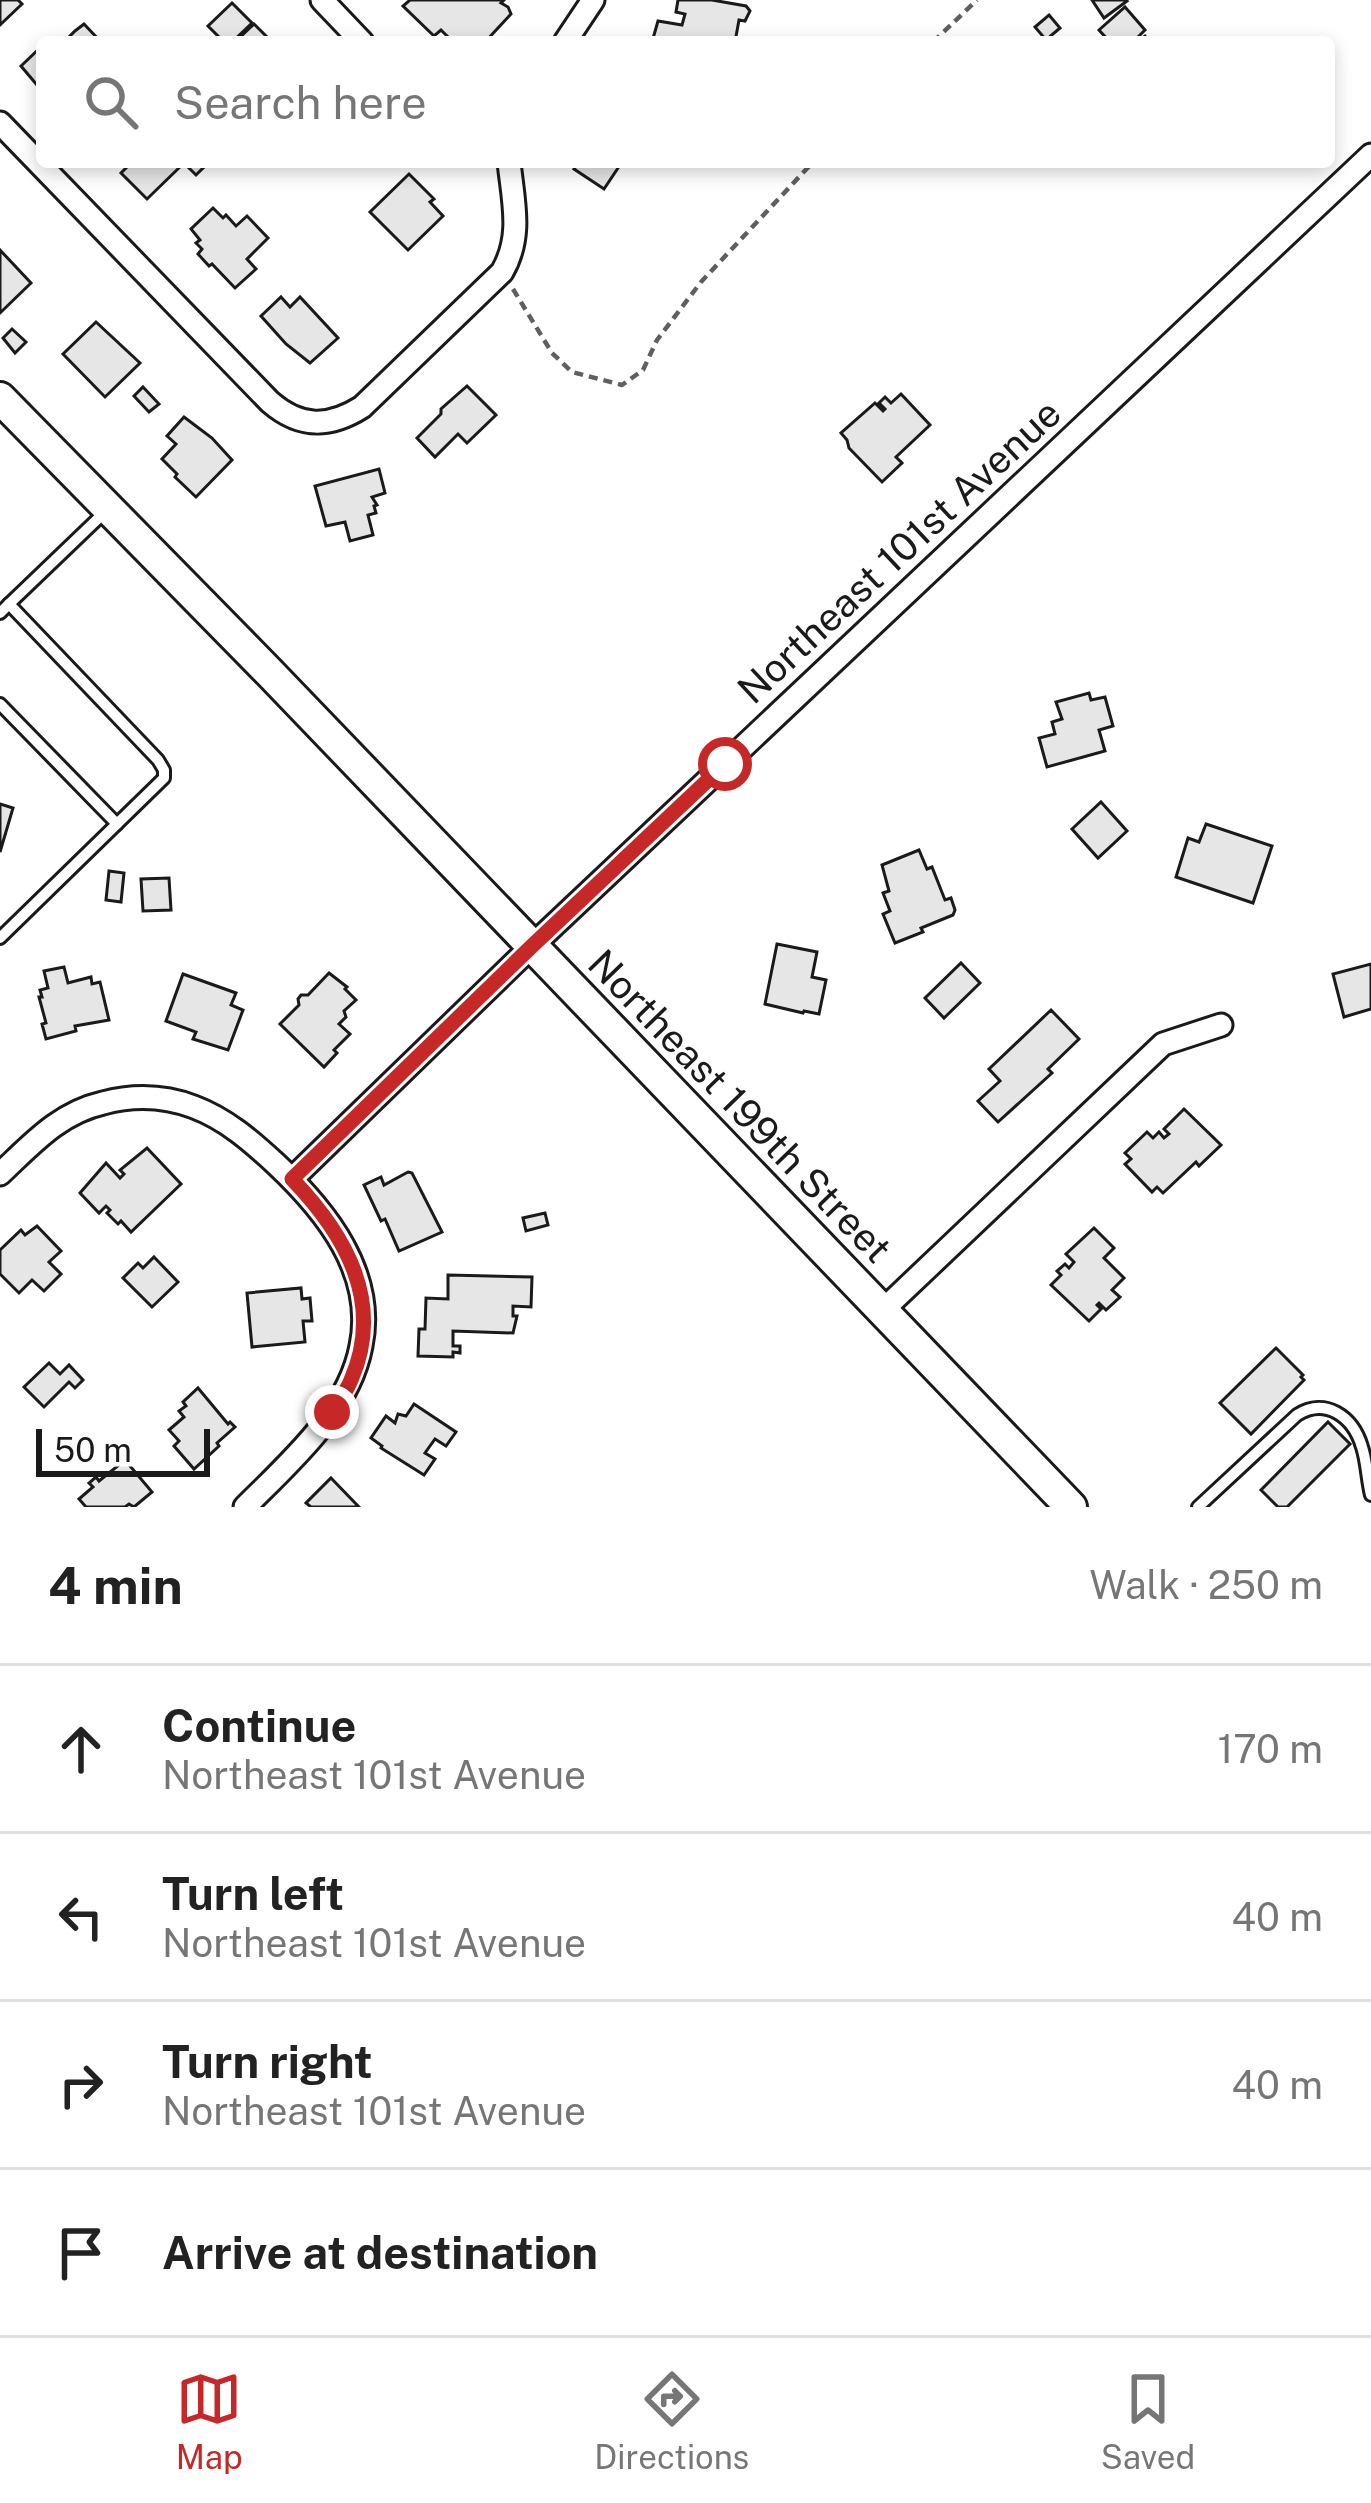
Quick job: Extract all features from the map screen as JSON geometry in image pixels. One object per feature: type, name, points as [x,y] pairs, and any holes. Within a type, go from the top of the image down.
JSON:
[{"type":"main road","name":"Northeast 199th Street","points":[[0,398],[1071,1507]]},
{"type":"street","points":[[322,0],[356,36]]},
{"type":"street","points":[[569,36],[593,0]]},
{"type":"street","points":[[0,123],[36,160]]},
{"type":"street","name":"Northeast 101st Avenue","points":[[292,1179],[532,946],[1371,155]]},
{"type":"street","points":[[44,168],[270,402],[296,419],[326,423],[362,407],[502,272],[513,249],[516,224],[509,168]]},
{"type":"street","points":[[882,1311],[1163,1044],[1221,1025]]},
{"type":"street","points":[[0,1174],[47,1129],[74,1112],[106,1102],[162,1098],[225,1122],[292,1179],[333,1227],[361,1288],[362,1346],[351,1380],[332,1412],[245,1507]]},
{"type":"lane","points":[[0,938],[164,778],[158,760],[4,609],[107,510]]},
{"type":"lane","points":[[0,704],[116,824]]},
{"type":"lane","points":[[1198,1507],[1310,1407],[1326,1407],[1354,1429],[1361,1441],[1371,1495]]},
{"type":"path","points":[[939,36],[976,0]]},
{"type":"path","points":[[502,272],[552,353],[572,372],[622,385],[643,370],[657,340],[701,281],[808,168]]},
{"type":"building","points":[[0,0],[22,4],[0,25]]},
{"type":"building","points":[[410,0],[504,0],[501,3],[511,14],[491,36],[447,36],[441,30],[434,36],[403,6]]},
{"type":"building","points":[[678,0],[712,0],[746,6],[750,11],[745,21],[739,20],[736,36],[654,36],[658,21],[682,25],[685,14],[676,12]]},
{"type":"building","points":[[1092,0],[1126,0],[1127,1],[1104,18]]},
{"type":"building","points":[[232,3],[252,23],[238,36],[218,36],[208,26]]},
{"type":"building","points":[[1125,7],[1145,30],[1139,36],[1104,36],[1099,30]]},
{"type":"building","points":[[1049,15],[1060,28],[1043,36],[1035,27]]},
{"type":"building","points":[[84,24],[95,36],[70,36]]},
{"type":"building","points":[[254,24],[266,36],[241,36]]},
{"type":"building","points":[[36,52],[36,84],[21,66]]},
{"type":"building","points":[[126,168],[179,168],[147,199],[121,173]]},
{"type":"building","points":[[575,168],[618,168],[604,189]]},
{"type":"building","points":[[409,174],[434,199],[430,202],[443,216],[408,250],[370,212]]},
{"type":"building","points":[[213,208],[236,226],[247,216],[268,238],[247,259],[256,269],[235,288],[198,254],[200,240],[191,229]]},
{"type":"building","points":[[0,250],[31,283],[0,313]]},
{"type":"building","points":[[281,297],[290,307],[300,297],[338,338],[310,363],[261,316]]},
{"type":"building","points":[[96,322],[140,363],[105,397],[63,354]]},
{"type":"building","points":[[12,329],[26,342],[15,353],[3,338]]},
{"type":"building","points":[[467,386],[496,415],[467,443],[458,434],[435,457],[417,438]]},
{"type":"building","points":[[143,387],[159,404],[149,412],[134,396]]},
{"type":"building","points":[[901,394],[930,425],[896,457],[902,463],[882,482],[841,433],[875,403],[883,411],[879,403],[885,397],[891,403]]},
{"type":"building","points":[[184,417],[232,460],[196,497],[162,459],[176,444],[167,436]]},
{"type":"building","points":[[379,469],[385,493],[372,497],[377,505],[376,513],[368,515],[373,535],[350,541],[345,522],[326,526],[315,486]]},
{"type":"building","points":[[1089,693],[1091,700],[1105,697],[1113,726],[1099,730],[1105,751],[1047,767],[1039,738],[1055,734],[1052,722],[1062,719],[1056,702]]},
{"type":"building","points":[[1101,802],[1127,831],[1098,858],[1072,829]]},
{"type":"building","points":[[0,804],[13,808],[0,852]]},
{"type":"building","points":[[1206,824],[1272,846],[1253,903],[1176,877],[1188,838],[1199,842]]},
{"type":"building","points":[[919,850],[955,910],[921,928],[923,932],[895,943],[883,914],[890,911],[883,893],[889,891],[882,865]]},
{"type":"building","points":[[109,871],[124,873],[121,902],[106,900]]},
{"type":"building","points":[[169,878],[171,910],[143,911],[141,879]]},
{"type":"building","points":[[777,944],[817,952],[812,977],[826,980],[819,1014],[765,1004]]},
{"type":"building","points":[[961,963],[980,983],[944,1018],[925,998]]},
{"type":"building","points":[[1371,964],[1371,1009],[1344,1017],[1333,974]]},
{"type":"building","points":[[64,967],[68,983],[91,977],[92,984],[100,982],[109,1020],[75,1026],[76,1031],[46,1039],[39,997],[40,990],[48,988],[44,971]]},
{"type":"building","points":[[329,973],[356,1000],[339,1024],[350,1034],[324,1067],[280,1024],[299,1005],[301,995],[308,995]]},
{"type":"building","points":[[183,974],[236,993],[231,1005],[243,1010],[228,1050],[193,1039],[196,1032],[166,1021]]},
{"type":"building","points":[[1051,1010],[1079,1039],[1048,1069],[1052,1073],[998,1122],[978,1101],[1000,1081],[989,1069]]},
{"type":"building","points":[[1184,1109],[1221,1145],[1163,1193],[1157,1187],[1152,1192],[1125,1164],[1131,1159],[1125,1153],[1147,1132],[1153,1138],[1159,1132],[1164,1138],[1169,1134],[1164,1129]]},
{"type":"building","points":[[147,1148],[181,1184],[131,1232],[107,1213],[106,1206],[99,1213],[80,1193],[106,1163],[120,1178],[124,1174],[120,1170]]},
{"type":"building","points":[[408,1172],[442,1232],[399,1251],[364,1185],[381,1177],[384,1185]]},
{"type":"building","points":[[545,1213],[548,1225],[526,1231],[523,1218]]},
{"type":"building","points":[[37,1226],[61,1251],[49,1262],[61,1274],[44,1291],[32,1280],[19,1293],[0,1274],[0,1250],[21,1230],[25,1235]]},
{"type":"building","points":[[1094,1228],[1114,1248],[1104,1258],[1124,1278],[1112,1290],[1120,1297],[1106,1310],[1099,1303],[1101,1309],[1089,1321],[1051,1285],[1061,1275],[1057,1271],[1074,1262],[1066,1254]]},
{"type":"building","points":[[154,1257],[178,1282],[152,1307],[123,1278],[138,1263],[143,1268]]},
{"type":"building","points":[[448,1275],[532,1277],[531,1307],[513,1306],[513,1316],[517,1316],[513,1333],[453,1331],[453,1346],[460,1346],[460,1353],[418,1356],[426,1298],[448,1299]]},
{"type":"building","points":[[301,1288],[302,1299],[310,1298],[312,1321],[303,1321],[305,1342],[252,1347],[247,1293]]},
{"type":"building","points":[[1276,1348],[1304,1380],[1251,1434],[1220,1403]]},
{"type":"building","points":[[49,1363],[60,1374],[69,1365],[83,1380],[75,1388],[69,1382],[44,1407],[24,1387]]},
{"type":"building","points":[[198,1388],[235,1427],[194,1469],[174,1446],[179,1441],[169,1430],[184,1417],[179,1411],[186,1406],[183,1402]]},
{"type":"building","points":[[414,1404],[456,1432],[446,1446],[435,1439],[425,1453],[435,1459],[424,1475],[371,1438],[386,1416],[395,1423],[398,1414],[406,1416]]},
{"type":"building","points":[[1328,1422],[1350,1444],[1287,1507],[1278,1507],[1261,1490]]},
{"type":"building","points":[[125,1460],[152,1492],[134,1507],[86,1507],[79,1499],[93,1487],[89,1483],[96,1477],[99,1481]]},
{"type":"building","points":[[331,1478],[359,1507],[311,1507],[306,1503]]},
{"type":"route","points":[[332,1412],[351,1380],[362,1346],[361,1288],[333,1227],[292,1179],[725,764]]}]
